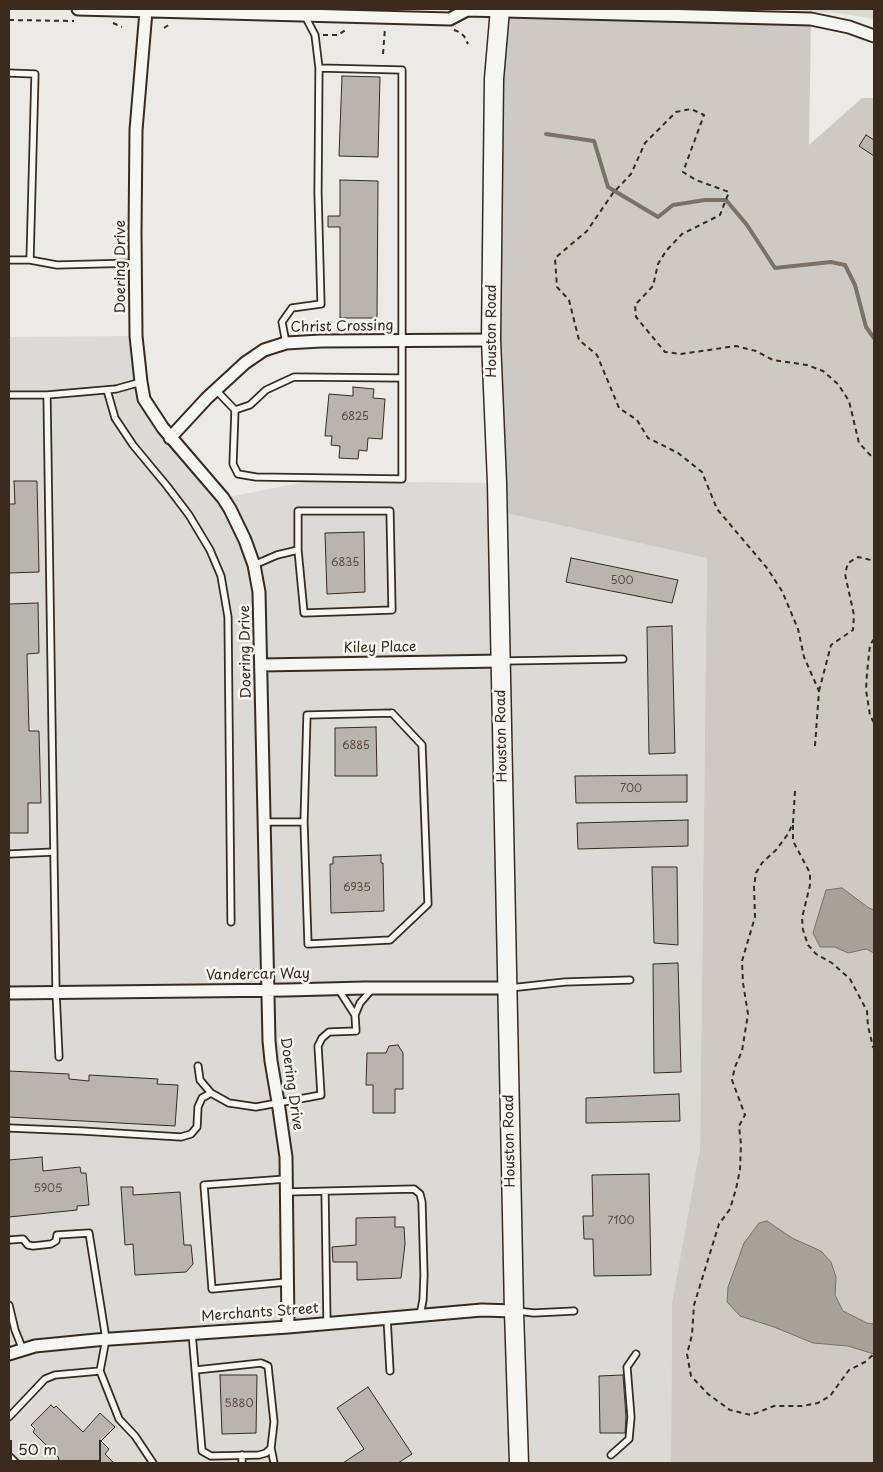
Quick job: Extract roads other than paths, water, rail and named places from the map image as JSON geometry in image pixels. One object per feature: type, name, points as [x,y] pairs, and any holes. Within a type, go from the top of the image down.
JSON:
[{"type":"main road","name":"Houston Road","points":[[500,10],[494,79],[491,340],[497,483],[514,1310],[519,1463]]},
{"type":"street","points":[[78,9],[450,19],[466,10],[811,19],[849,27],[874,36]]},
{"type":"street","name":"Doering Drive","points":[[146,11],[136,130],[135,263],[136,336],[144,399],[170,438],[223,498],[237,522],[254,565],[259,592],[270,1061],[284,1143],[288,1327]]},
{"type":"street","name":"Christ Crossing","points":[[170,438],[245,363],[264,350],[286,343],[491,340]]},
{"type":"street","name":"Kiley Place","points":[[261,665],[500,662]]},
{"type":"street","name":"Vandercar Way","points":[[9,993],[338,988],[508,988]]},
{"type":"street","name":"Merchants Street","points":[[9,1354],[35,1346],[482,1310],[514,1310]]},
{"type":"lane","points":[[286,343],[282,322],[292,308],[322,304],[318,183],[319,68],[315,35],[304,14]]},
{"type":"lane","points":[[216,390],[235,410],[233,464],[238,474],[265,477],[402,479],[402,70],[319,68]]},
{"type":"lane","points":[[9,74],[35,74],[30,260]]},
{"type":"lane","points":[[9,260],[30,260],[57,265],[135,263]]},
{"type":"lane","points":[[235,410],[250,405],[266,390],[294,376],[401,378]]},
{"type":"lane","points":[[9,395],[47,395],[116,390],[141,382]]},
{"type":"lane","points":[[107,390],[118,423],[133,445],[189,515],[210,550],[221,576],[228,617],[231,922]]},
{"type":"lane","points":[[47,395],[56,992],[59,1058]]},
{"type":"lane","points":[[390,511],[392,610],[304,613],[298,550],[298,512],[390,511]]},
{"type":"lane","points":[[254,565],[298,550]]},
{"type":"lane","points":[[500,662],[623,659]]},
{"type":"lane","points":[[392,713],[422,745],[428,904],[390,940],[308,944],[304,822],[306,715],[392,713]]},
{"type":"lane","points":[[264,822],[304,822]]},
{"type":"lane","points":[[9,854],[54,852]]},
{"type":"lane","points":[[508,988],[565,982],[630,980]]},
{"type":"lane","points":[[338,988],[355,1015]]},
{"type":"lane","points":[[198,1066],[200,1080],[211,1092],[229,1103],[256,1107],[321,1095],[318,1046],[322,1038],[329,1032],[356,1032],[355,1015],[360,1004],[373,988]]},
{"type":"lane","points":[[9,1128],[181,1137],[191,1134],[197,1127],[198,1107],[202,1098],[211,1092]]},
{"type":"lane","points":[[286,1179],[204,1185],[212,1289],[287,1282]]},
{"type":"lane","points":[[286,1192],[414,1188],[420,1194],[422,1202],[424,1275],[420,1315]]},
{"type":"lane","points":[[325,1192],[327,1323]]},
{"type":"lane","points":[[9,1240],[23,1239],[33,1246],[52,1244],[56,1241],[58,1235],[89,1234],[106,1340],[100,1371],[119,1419],[135,1436],[153,1463]]},
{"type":"lane","points":[[9,1305],[15,1330],[23,1350]]},
{"type":"lane","points":[[514,1310],[534,1313],[574,1311]]},
{"type":"lane","points":[[387,1318],[390,1371]]},
{"type":"lane","points":[[192,1333],[202,1451],[211,1456],[258,1455],[266,1453],[271,1448]]},
{"type":"lane","points":[[611,1455],[629,1439],[630,1417],[627,1366],[636,1354]]},
{"type":"lane","points":[[196,1370],[261,1363],[268,1366],[274,1422],[271,1448],[274,1463]]},
{"type":"lane","points":[[9,1417],[45,1379],[55,1375],[100,1371]]},
{"type":"lane","points":[[242,1455],[242,1463]]},
{"type":"lane","points":[[9,1456],[16,1463]]},
{"type":"waterway","points":[[546,134],[594,141],[608,187],[658,217],[673,205],[705,200],[726,200],[747,225],[775,268],[831,262],[845,265],[855,285],[866,327],[874,338]]}]
